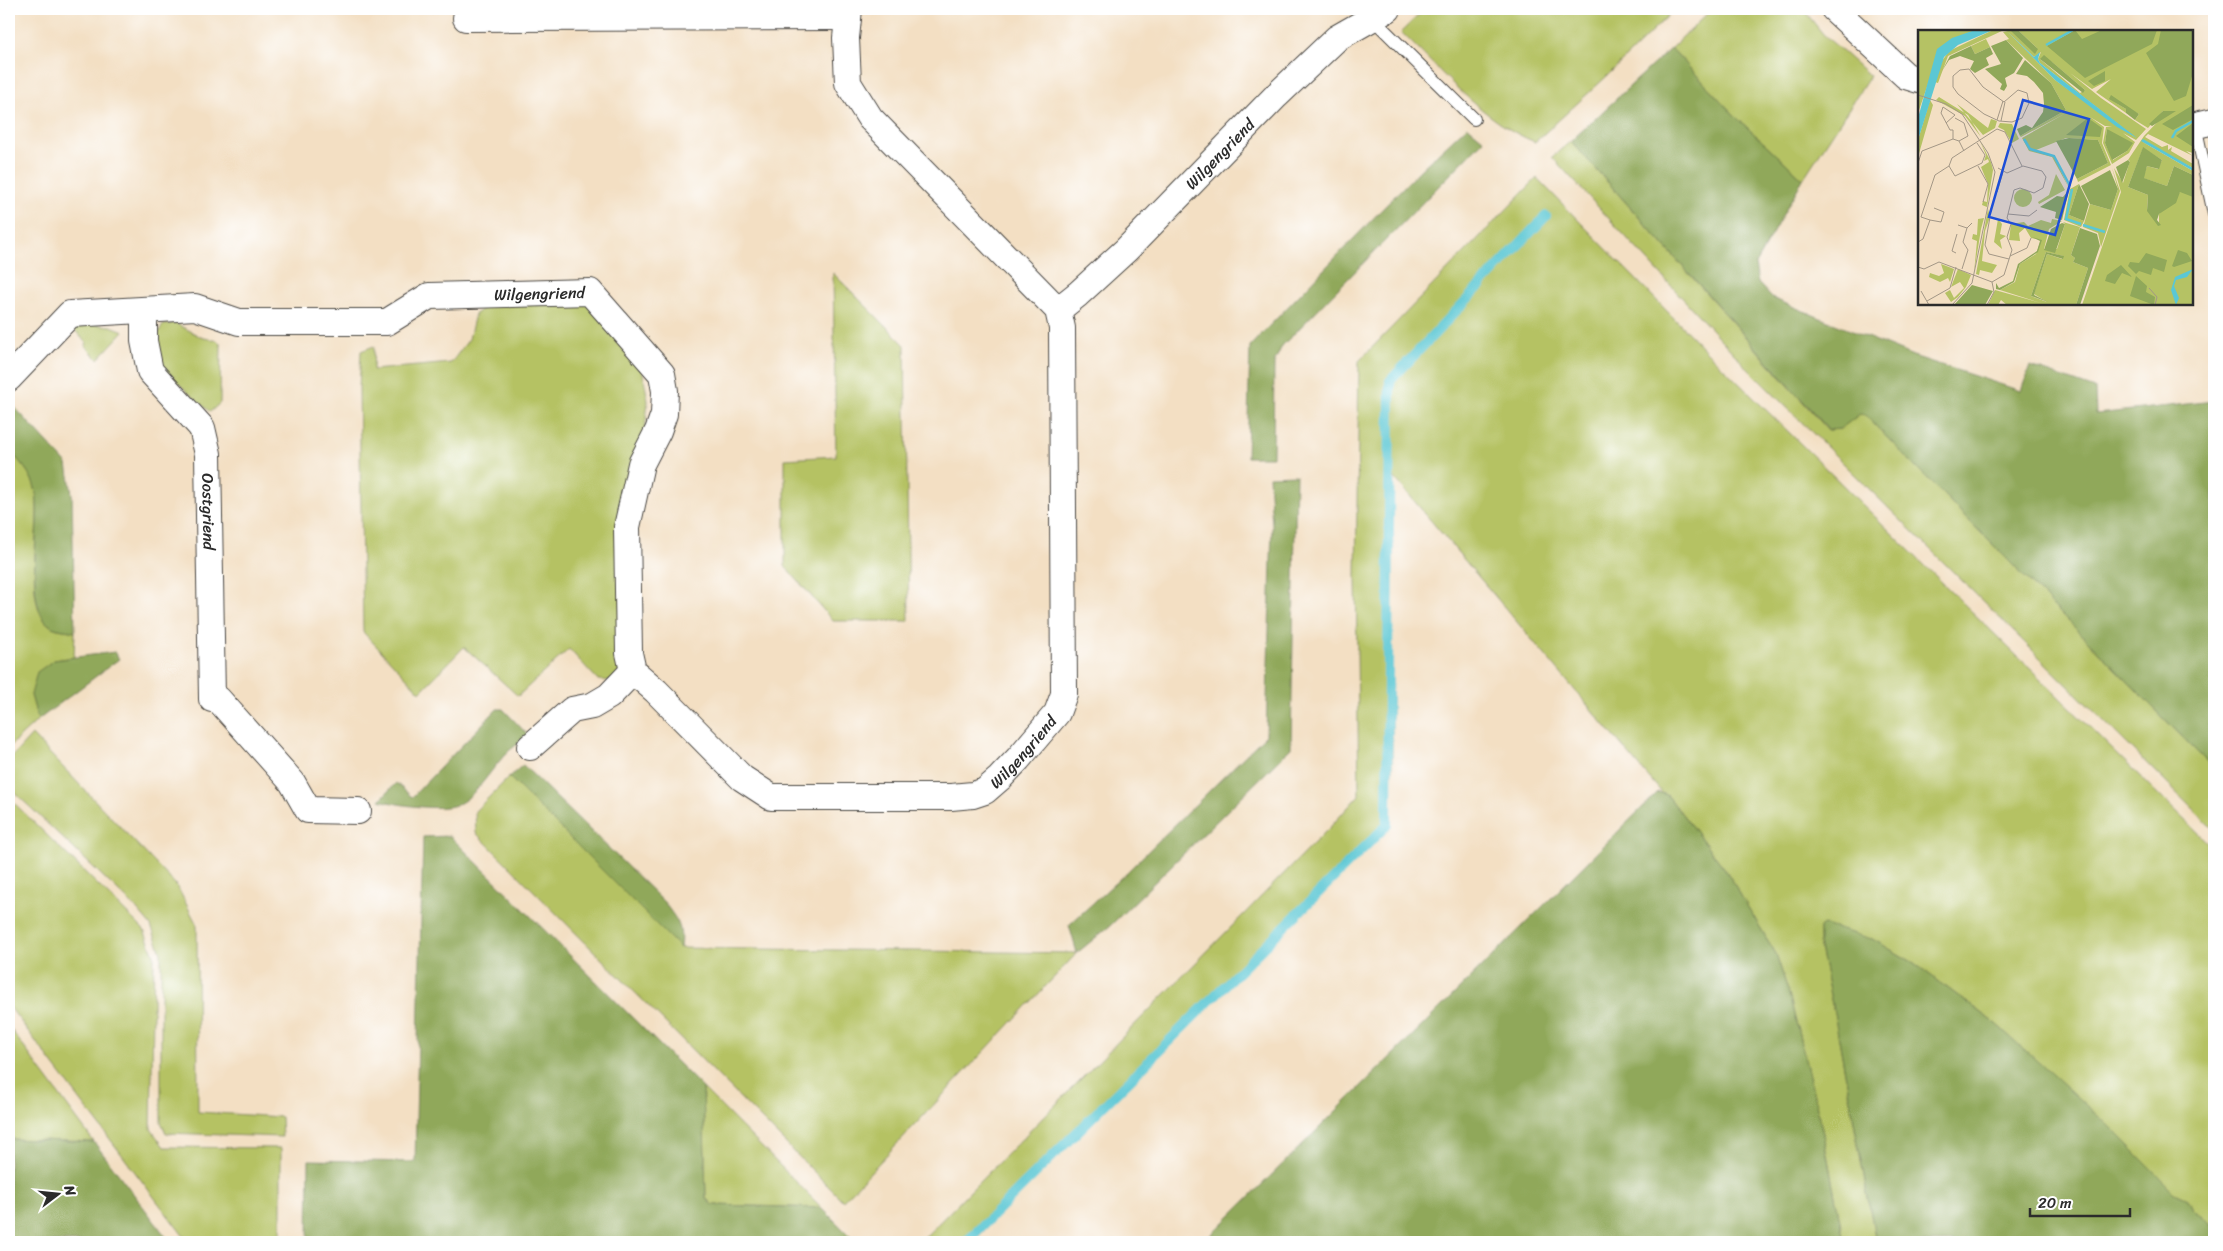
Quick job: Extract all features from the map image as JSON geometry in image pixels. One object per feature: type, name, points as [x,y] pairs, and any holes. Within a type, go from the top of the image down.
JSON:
[{"type":"street","points":[[1834,9],[1906,76],[1918,80]]},
{"type":"street","points":[[466,18],[848,13],[846,38],[848,84],[870,118],[1058,310]]},
{"type":"street","name":"Wilgengriend","points":[[144,311],[195,307],[239,322],[387,322],[429,296],[590,292],[662,374],[665,391],[664,414],[658,432],[641,464],[627,527],[629,653],[633,672],[656,691],[742,778],[771,797],[951,797],[973,795],[985,790],[1018,759],[1057,713],[1064,694],[1062,328],[1058,310],[1126,250],[1276,96],[1337,38],[1380,13]]},
{"type":"street","points":[[9,378],[70,314],[144,311]]},
{"type":"street","name":"Oostgriend","points":[[144,311],[144,341],[150,371],[202,428],[208,454],[212,699],[218,699],[292,782],[308,810],[358,811]]},
{"type":"street","points":[[530,747],[572,710],[592,706],[609,696],[633,672]]},
{"type":"lane","points":[[1380,13],[1474,119]]},
{"type":"lane","points":[[2200,124],[2214,214]]},
{"type":"green space","points":[[1425,9],[1675,9],[1606,77],[1535,142],[1498,122],[1480,108],[1401,32]]},
{"type":"green space","points":[[1712,9],[1803,9],[1823,34],[1870,76],[1803,179],[1738,119],[1671,48]]},
{"type":"green space","points":[[1671,48],[1738,119],[1803,179],[1755,264],[1758,283],[1772,298],[1913,356],[2021,391],[2030,366],[2095,389],[2096,414],[2214,401],[2214,769],[1865,415],[1860,414],[1840,429],[1829,430],[1571,141]]},
{"type":"green space","points":[[1467,126],[1484,140],[1282,346],[1274,363],[1273,457],[1247,457],[1250,346],[1418,172]]},
{"type":"green space","points":[[1571,141],[1828,430],[1840,429],[1860,413],[1865,415],[2214,769],[2214,830],[1749,370],[1552,157]]},
{"type":"green space","points":[[1537,178],[1707,352],[2214,849],[2214,1227],[2193,1209],[2188,1199],[2175,1193],[1997,1025],[1914,963],[1872,939],[1819,928],[1819,943],[1836,1023],[1876,1242],[1844,1242],[1822,1129],[1789,994],[1776,954],[1725,869],[1667,795],[1663,794],[1393,476],[1390,825],[973,1242],[920,1242],[1332,825],[1359,795],[1356,577],[1359,361]]},
{"type":"green space","points":[[833,273],[905,345],[909,621],[833,621],[785,566],[785,459],[836,456]]},
{"type":"green space","points":[[494,300],[584,300],[641,362],[648,401],[619,672],[612,681],[598,680],[569,649],[518,696],[464,647],[420,692],[363,632],[359,388],[361,351],[374,346],[373,370],[451,363],[469,339],[475,314]]},
{"type":"green space","points":[[72,322],[111,326],[124,331],[98,359],[85,346],[87,343],[70,325]]},
{"type":"green space","points":[[175,323],[203,338],[217,340],[221,345],[220,403],[210,412],[161,368],[155,338],[163,325]]},
{"type":"green space","points":[[9,401],[67,464],[72,494],[75,632],[52,627],[42,617],[37,602],[35,563],[37,502],[31,477],[9,451]]},
{"type":"green space","points":[[9,451],[25,468],[35,488],[37,521],[34,583],[42,617],[52,627],[75,632],[74,657],[54,660],[31,695],[38,720],[9,747]]},
{"type":"green space","points":[[1296,475],[1291,748],[1111,925],[1077,953],[1069,925],[1127,872],[1266,735],[1272,525],[1269,476]]},
{"type":"green space","points":[[115,652],[119,659],[38,720],[31,695],[37,672],[54,660]]},
{"type":"green space","points":[[497,709],[503,709],[528,735],[504,756],[478,788],[464,801],[449,807],[429,807],[396,804],[380,800],[396,783],[412,797]]},
{"type":"green space","points":[[32,735],[177,886],[197,925],[198,1112],[281,1117],[282,1137],[166,1133],[161,1122],[161,952],[151,926],[135,907],[11,789],[9,784],[9,760]]},
{"type":"green space","points":[[523,765],[664,902],[680,928],[680,948],[509,777]]},
{"type":"green space","points":[[509,777],[680,948],[1077,953],[843,1201],[476,833],[475,811]]},
{"type":"green space","points":[[1658,792],[1667,795],[1725,869],[1776,954],[1789,994],[1822,1129],[1844,1242],[1204,1242]]},
{"type":"green space","points":[[9,798],[144,930],[154,955],[151,1129],[164,1147],[281,1148],[281,1242],[188,1242],[9,1006]]},
{"type":"green space","points":[[450,836],[703,1088],[706,1198],[712,1205],[822,1208],[856,1242],[308,1242],[309,1160],[415,1162],[423,837]]},
{"type":"green space","points":[[1824,925],[1872,939],[1914,963],[1997,1025],[2108,1125],[2175,1193],[2188,1199],[2193,1209],[2214,1227],[2214,1242],[1876,1242],[1836,1023],[1819,943],[1819,928]]},
{"type":"green space","points":[[9,1027],[94,1142],[9,1139]]},
{"type":"green space","points":[[703,1088],[822,1208],[712,1205],[706,1198]]},
{"type":"green space","points":[[9,1139],[94,1142],[170,1242],[9,1242]]},
{"type":"waterway","points":[[966,1242],[1387,825],[1390,381],[1546,216]]}]
